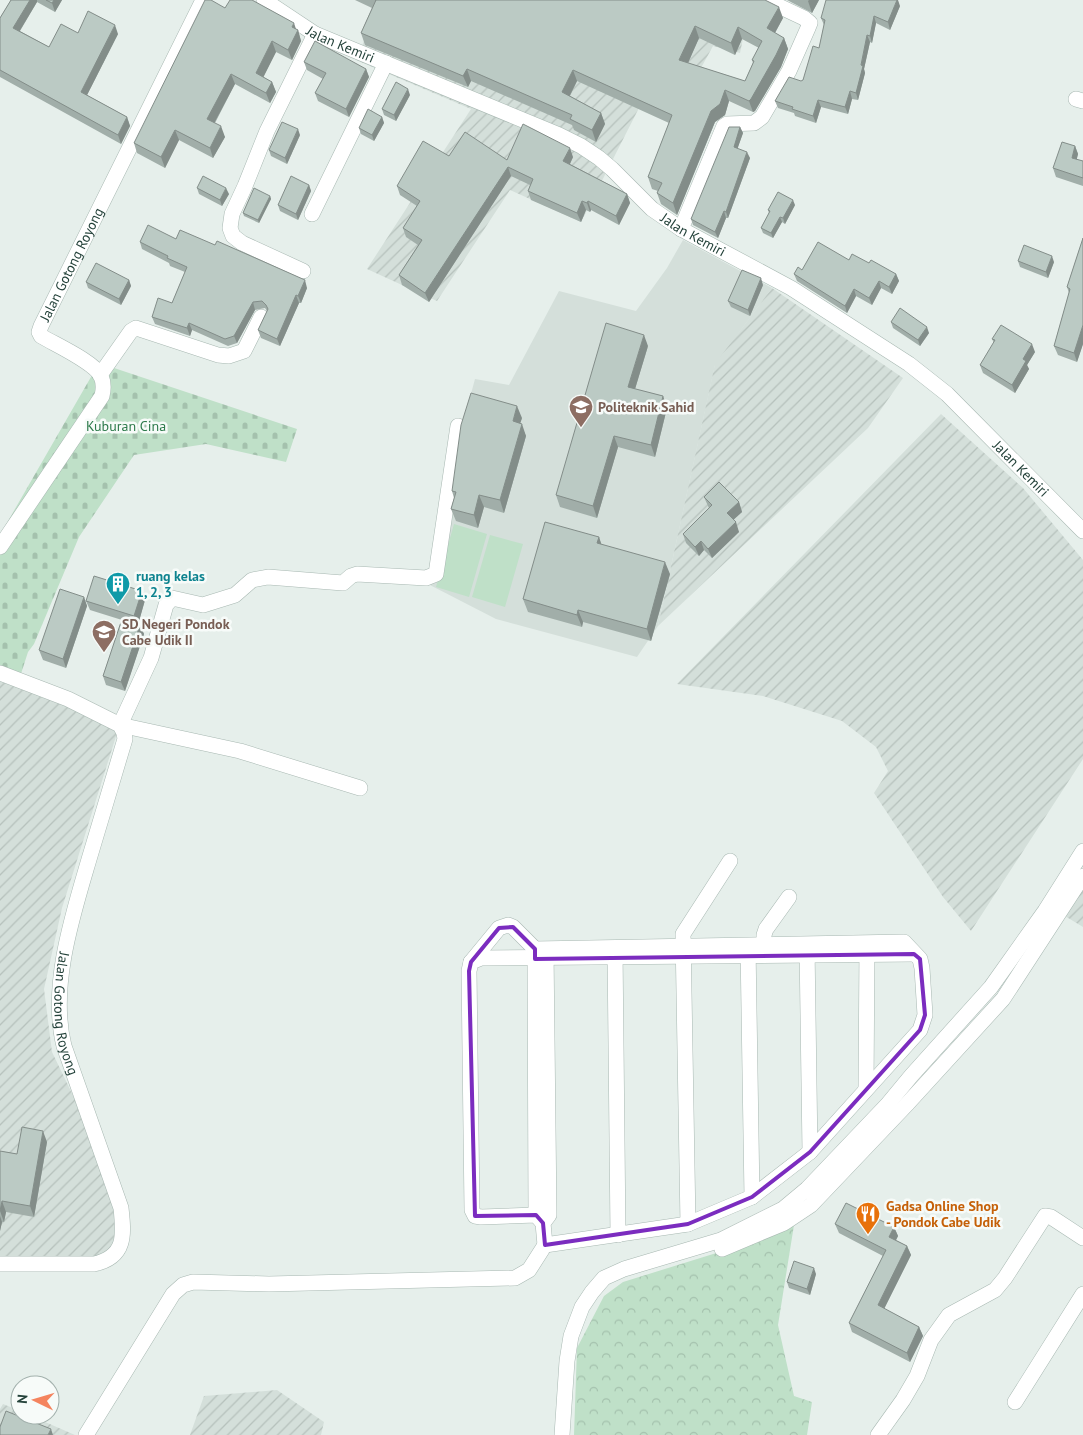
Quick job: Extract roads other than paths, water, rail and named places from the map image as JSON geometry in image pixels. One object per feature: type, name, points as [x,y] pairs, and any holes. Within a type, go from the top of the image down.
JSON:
[{"type":"street","name":"Jalan Gotong Royong","points":[[100,375],[90,365],[41,336],[39,332],[203,0]]},
{"type":"street","name":"Jalan Kemiri","points":[[264,0],[315,34],[559,135],[581,146],[612,169],[652,209],[681,229],[791,288],[909,364],[947,394],[1083,531]]},
{"type":"street","points":[[681,229],[724,126],[754,123],[762,117],[789,71],[810,23],[804,18],[766,5]]},
{"type":"street","points":[[303,271],[242,244],[233,236],[230,228],[232,214],[267,131],[315,34]]},
{"type":"street","points":[[312,214],[386,63]]},
{"type":"street","points":[[0,547],[102,396],[104,386],[100,375],[131,331],[136,328],[218,355],[229,356],[244,351],[261,317]]},
{"type":"street","points":[[120,725],[151,658],[166,605],[172,598],[202,605],[234,595],[252,580],[268,577],[343,583],[351,576],[357,574],[426,578],[436,574],[458,426]]},
{"type":"street","points":[[0,673],[68,699],[120,725],[240,751],[360,788]]},
{"type":"street","name":"Jalan Gotong Royong","points":[[0,1264],[94,1264],[114,1256],[121,1246],[124,1230],[122,1208],[64,1046],[59,1028],[58,1009],[64,960],[80,891],[125,739],[120,725]]},
{"type":"street","points":[[562,1435],[567,1361],[571,1336],[582,1307],[604,1278],[624,1269],[720,1240],[783,1209],[807,1189],[887,1106],[911,1076],[992,987],[1045,911],[1083,851]]},
{"type":"street","points":[[688,1224],[683,934],[730,861]]},
{"type":"street","points":[[568,1435],[572,1367],[577,1342],[588,1315],[597,1300],[610,1286],[628,1278],[725,1248],[784,1223],[811,1205],[1003,999],[1083,876]]},
{"type":"street","points":[[764,944],[766,929],[789,896]]},
{"type":"street","points":[[508,925],[513,927],[541,954],[549,1215],[539,1219],[481,1217],[475,1216],[472,1210],[469,971],[471,962],[499,928],[508,925]]},
{"type":"street","points":[[748,950],[764,944],[807,950]]},
{"type":"street","points":[[866,1089],[867,949]]},
{"type":"street","points":[[471,962],[481,958],[541,954],[867,949],[914,954],[920,959],[925,1016],[920,1030],[810,1152],[752,1197],[688,1224],[545,1245]]},
{"type":"street","points":[[748,950],[752,1197]]},
{"type":"street","points":[[807,950],[810,1152]]},
{"type":"street","points":[[615,952],[618,1235]]},
{"type":"street","points":[[878,1435],[903,1400],[917,1376],[931,1340],[949,1315],[995,1290],[1005,1278],[1045,1216],[1051,1217],[1083,1238]]},
{"type":"street","points":[[86,1435],[173,1294],[183,1285],[193,1282],[269,1284],[515,1278],[529,1270],[545,1245],[539,1219]]},
{"type":"street","points":[[1015,1402],[1083,1294]]},
{"type":"place","name":"Politeknik Sahid","points":[[581,428]]},
{"type":"place","name":"ruang kelas 1, 2, 3","points":[[118,605]]},
{"type":"place","name":"SD Negeri Pondok Cabe Udik II","points":[[104,653]]},
{"type":"place","name":"Gadsa Online Shop - Pondok Cabe Udik","points":[[868,1235]]},
{"type":"park label","name":"Kuburan Cina","points":[[126,426]]}]
